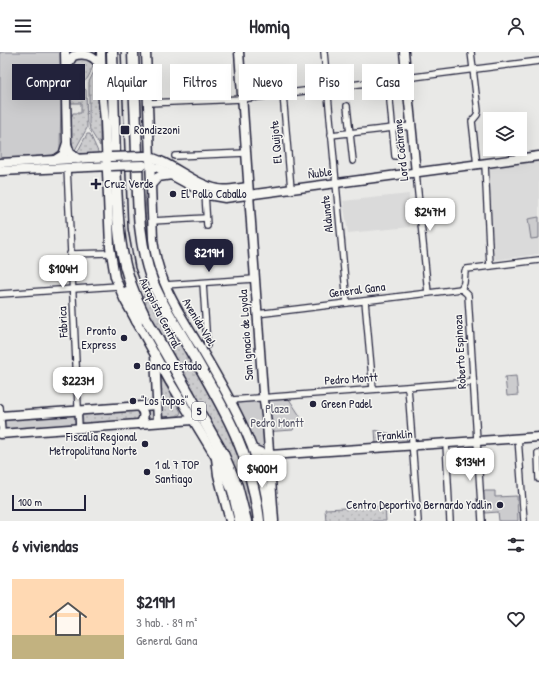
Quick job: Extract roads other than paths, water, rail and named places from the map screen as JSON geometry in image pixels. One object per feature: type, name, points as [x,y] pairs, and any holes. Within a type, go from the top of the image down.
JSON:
[{"type":"highway","name":"Autopista Central","points":[[112,52],[118,221],[121,251],[128,279],[139,305],[229,467],[240,496],[246,521]]},
{"type":"highway","name":"Autopista Central","points":[[133,52],[138,212],[141,242],[145,260],[160,298],[231,424],[245,458],[252,481],[259,521]]},
{"type":"highway","points":[[121,251],[122,269],[126,287],[137,321]]},
{"type":"highway","points":[[252,481],[260,497],[264,521]]},
{"type":"main road","points":[[65,52],[65,64]]},
{"type":"main road","points":[[101,52],[101,64]]},
{"type":"main road","name":"Avenida Viel","points":[[146,52],[148,104],[147,161],[151,185],[155,255],[172,301],[232,400],[243,423],[254,449],[263,481],[269,521]]},
{"type":"main road","name":"San Ignacio de Loyola","points":[[239,52],[240,64]]},
{"type":"main road","name":"Lord Cochrane","points":[[404,52],[405,64]]},
{"type":"main road","points":[[68,64],[75,54],[80,53],[92,55],[99,64]]},
{"type":"main road","points":[[55,160],[63,155],[66,143],[65,100]]},
{"type":"main road","points":[[103,100],[109,162],[110,252],[118,286],[170,382],[216,458],[232,491],[239,521]]},
{"type":"main road","name":"San Ignacio de Loyola","points":[[242,100],[254,279],[270,455],[274,521]]},
{"type":"main road","name":"Lord Cochrane","points":[[408,100],[416,173]]},
{"type":"main road","points":[[66,143],[70,153],[78,159]]},
{"type":"main road","name":"Ñuble","points":[[109,162],[147,161],[217,189],[249,191],[290,189],[335,184],[539,156]]},
{"type":"main road","points":[[0,163],[78,159],[109,162]]},
{"type":"main road","name":"Ñuble","points":[[147,161],[205,193],[221,198],[249,191]]},
{"type":"main road","points":[[0,171],[67,167],[109,162]]},
{"type":"main road","points":[[151,185],[158,177],[172,175]]},
{"type":"main road","points":[[155,354],[158,422]]},
{"type":"main road","points":[[0,416],[157,405]]},
{"type":"main road","points":[[139,406],[144,414],[140,424]]},
{"type":"main road","points":[[1,434],[193,420]]},
{"type":"main road","name":"Franklin","points":[[254,449],[270,455],[539,437]]},
{"type":"main road","points":[[216,458],[218,475],[230,521]]},
{"type":"street","name":"Aldunate","points":[[324,52],[325,64]]},
{"type":"street","points":[[471,52],[478,111],[472,123],[481,164],[490,266]]},
{"type":"street","points":[[414,77],[539,61]]},
{"type":"street","points":[[148,104],[239,99]]},
{"type":"street","name":"El Quijote","points":[[283,100],[290,189]]},
{"type":"street","name":"Aldunate","points":[[328,100],[347,303]]},
{"type":"street","points":[[390,101],[395,156]]},
{"type":"street","points":[[347,106],[353,161]]},
{"type":"street","points":[[331,135],[411,126]]},
{"type":"street","points":[[175,156],[246,153]]},
{"type":"street","name":"Fábrica","points":[[67,167],[79,428]]},
{"type":"street","name":"Lord Cochrane","points":[[416,173],[428,293]]},
{"type":"street","points":[[205,193],[207,226]]},
{"type":"street","points":[[152,221],[206,218]]},
{"type":"street","points":[[70,254],[110,252]]},
{"type":"street","points":[[461,289],[464,283],[465,271],[469,269],[539,260]]},
{"type":"street","points":[[165,285],[254,279]]},
{"type":"street","points":[[203,283],[207,345]]},
{"type":"street","points":[[0,294],[118,286]]},
{"type":"street","name":"General Gana","points":[[257,314],[461,289]]},
{"type":"street","name":"Roberto Espinoza","points":[[461,289],[468,295],[482,521]]},
{"type":"street","points":[[365,300],[373,390]]},
{"type":"street","name":"Pedro Montt","points":[[232,400],[473,382]]},
{"type":"street","points":[[408,387],[418,521]]},
{"type":"street","points":[[0,407],[1,434]]},
{"type":"street","points":[[518,438],[524,521]]},
{"type":"street","points":[[446,443],[450,521]]},
{"type":"street","points":[[538,453],[539,478]]},
{"type":"railway","points":[[121,52],[128,229],[135,268],[145,295]]},
{"type":"place","name":"Rondizzoni","points":[[125,130]]},
{"type":"place","name":"Cruz Verde","points":[[96,184]]},
{"type":"place","name":"El Pollo Caballo","points":[[173,194]]},
{"type":"place","name":"Pronto Express","points":[[124,338]]},
{"type":"place","name":"Banco Estado","points":[[137,366]]},
{"type":"place","name":"\"Los topos\"","points":[[133,401]]},
{"type":"place","name":"Green Padel","points":[[313,404]]},
{"type":"place","name":"Fiscalía Regional Metropolitana Norte","points":[[145,444]]},
{"type":"place","name":"1 al 7 TOP Santiago","points":[[147,472]]},
{"type":"place","name":"Centro Deportivo Bernardo Yadlin","points":[[500,505]]},
{"type":"park label","name":"Plaza Pedro Montt","points":[[277,416]]}]
